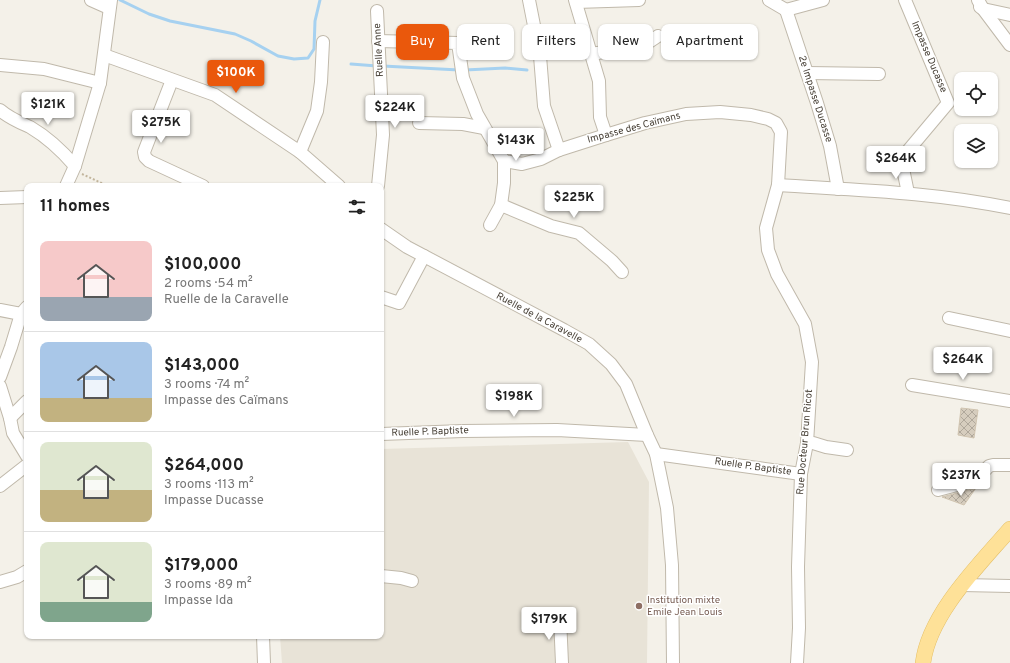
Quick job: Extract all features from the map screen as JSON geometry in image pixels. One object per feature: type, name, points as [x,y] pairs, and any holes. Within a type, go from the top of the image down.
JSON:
[{"type":"main road","points":[[922,663],[924,653],[935,624],[962,585],[1010,528]]},
{"type":"street","points":[[68,183],[75,168],[100,83],[104,55],[110,3],[91,0]]},
{"type":"street","points":[[529,0],[540,56],[544,106],[559,150]]},
{"type":"street","points":[[606,134],[600,117],[599,81],[576,1],[639,0]]},
{"type":"street","points":[[769,0],[786,10],[823,0]]},
{"type":"street","name":"Impasse Ducasse","points":[[905,0],[948,103],[901,159],[908,193]]},
{"type":"street","points":[[972,0],[1010,15]]},
{"type":"street","points":[[980,4],[1010,45]]},
{"type":"street","name":"2e Impasse Ducasse","points":[[786,10],[830,146],[838,189]]},
{"type":"street","name":"Ruelle Anne","points":[[377,11],[383,135],[378,183]]},
{"type":"street","points":[[591,54],[643,46],[658,36]]},
{"type":"street","points":[[378,41],[458,43],[463,78],[477,114],[504,161],[504,184],[501,205],[490,225]]},
{"type":"street","points":[[300,152],[317,110],[321,82],[323,42]]},
{"type":"street","points":[[104,55],[215,95],[300,152],[336,183]]},
{"type":"street","points":[[0,65],[44,69],[100,83]]},
{"type":"street","points":[[807,72],[879,74]]},
{"type":"street","points":[[172,80],[144,152],[145,157],[149,161],[175,181],[186,183]]},
{"type":"street","points":[[0,110],[9,118],[31,128],[65,154],[75,168]]},
{"type":"street","name":"Impasse des Caïmans","points":[[504,161],[522,164],[541,159],[559,150],[606,134],[645,123],[686,114],[720,112],[751,115],[768,119],[776,123],[780,132],[778,185]]},
{"type":"street","points":[[419,123],[463,124],[484,128]]},
{"type":"street","points":[[778,185],[908,193],[980,202],[1010,208]]},
{"type":"street","name":"Rue Docteur Brun Ricot","points":[[778,185],[766,228],[768,250],[777,274],[805,324],[812,362],[807,443],[801,474],[798,567],[799,628],[797,663]]},
{"type":"street","points":[[0,198],[24,197]]},
{"type":"street","points":[[501,205],[551,226],[579,233],[612,261],[622,272]]},
{"type":"street","name":"Ruelle de la Caravelle","points":[[384,231],[424,256],[589,344],[611,364],[626,384],[656,454],[667,508],[672,565],[673,663]]},
{"type":"street","points":[[384,298],[399,303],[424,256]]},
{"type":"street","points":[[0,310],[24,310],[0,377]]},
{"type":"street","points":[[949,318],[1010,331]]},
{"type":"street","points":[[912,385],[1010,401]]},
{"type":"street","points":[[0,386],[13,432],[24,451]]},
{"type":"street","points":[[10,418],[24,404]]},
{"type":"street","name":"Ruelle P. Baptiste","points":[[384,434],[557,430],[647,435]]},
{"type":"street","points":[[807,443],[848,450]]},
{"type":"street","name":"Ruelle P. Baptiste","points":[[656,454],[801,474]]},
{"type":"street","points":[[938,490],[976,480],[989,466],[996,464],[1010,465]]},
{"type":"street","points":[[0,486],[24,468]]},
{"type":"street","points":[[1,580],[17,577],[24,573]]},
{"type":"street","points":[[384,576],[401,578],[412,582]]},
{"type":"street","points":[[962,585],[1010,586]]},
{"type":"street","points":[[560,618],[562,663]]},
{"type":"street","points":[[263,639],[264,663]]},
{"type":"path","points":[[75,168],[102,183]]},
{"type":"shaded area","points":[[628,442],[649,482],[647,663],[282,663],[280,639],[384,639],[384,449]]},
{"type":"building","points":[[961,408],[978,410],[974,438],[958,435]]},
{"type":"building","points":[[976,488],[964,505],[942,497]]},
{"type":"waterway","points":[[120,0],[149,14],[170,21],[235,34],[278,56],[294,59],[308,58],[314,49],[315,21],[320,0]]},
{"type":"waterway","points":[[351,64],[377,66]]},
{"type":"waterway","points":[[383,66],[459,70]]},
{"type":"waterway","points":[[465,70],[505,68],[527,70]]},
{"type":"place","name":"Institution mixte Emile Jean Louis","points":[[639,606]]}]
